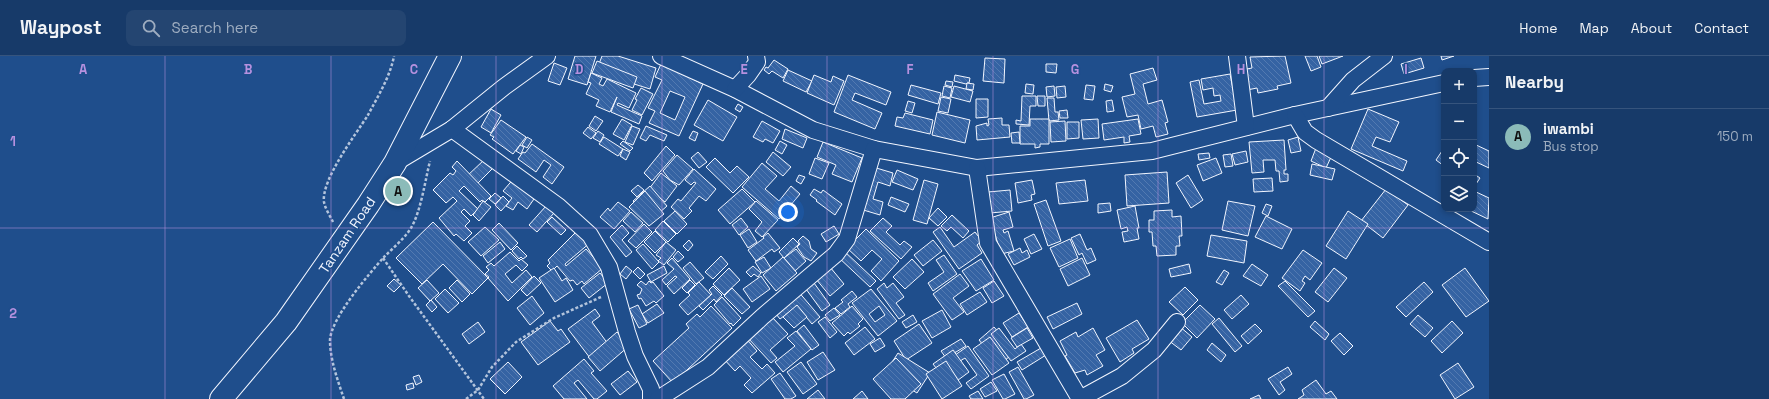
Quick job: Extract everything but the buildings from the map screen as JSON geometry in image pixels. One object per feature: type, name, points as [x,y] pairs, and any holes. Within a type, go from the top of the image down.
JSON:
[{"type":"highway","name":"Tanzam Road","points":[[221,399],[286,322],[343,242],[395,163],[450,56]]},
{"type":"street","points":[[395,163],[452,128],[504,87],[547,56]]},
{"type":"street","points":[[662,56],[735,89],[813,130],[874,149],[978,168],[1152,151],[1246,126],[1441,83]]},
{"type":"street","points":[[1237,56],[1246,126]]},
{"type":"street","points":[[1328,108],[1353,80],[1384,56]]},
{"type":"street","points":[[735,89],[748,75],[760,58]]},
{"type":"street","points":[[1477,78],[1489,77]]},
{"type":"street","points":[[1295,115],[1305,132],[1316,140],[1489,242]]},
{"type":"street","points":[[452,128],[558,206],[590,235],[604,257],[616,290],[635,356],[651,389],[651,399]]},
{"type":"street","points":[[658,399],[708,368],[762,317],[836,254],[848,239],[874,149]]},
{"type":"street","points":[[978,168],[988,243],[1080,399],[1122,376],[1154,350],[1177,322]]},
{"type":"path","points":[[343,242],[324,202],[324,193],[329,177],[368,114],[392,68],[394,56]]},
{"type":"path","points":[[344,399],[335,372],[330,340],[334,323],[344,307],[383,258],[411,228],[416,217],[435,139]]},
{"type":"path","points":[[383,258],[484,399]]},
{"type":"path","points":[[466,399],[478,390],[492,367],[516,342],[554,318],[616,290]]},
{"type":"place","name":"iwambi","points":[[398,191]]}]
